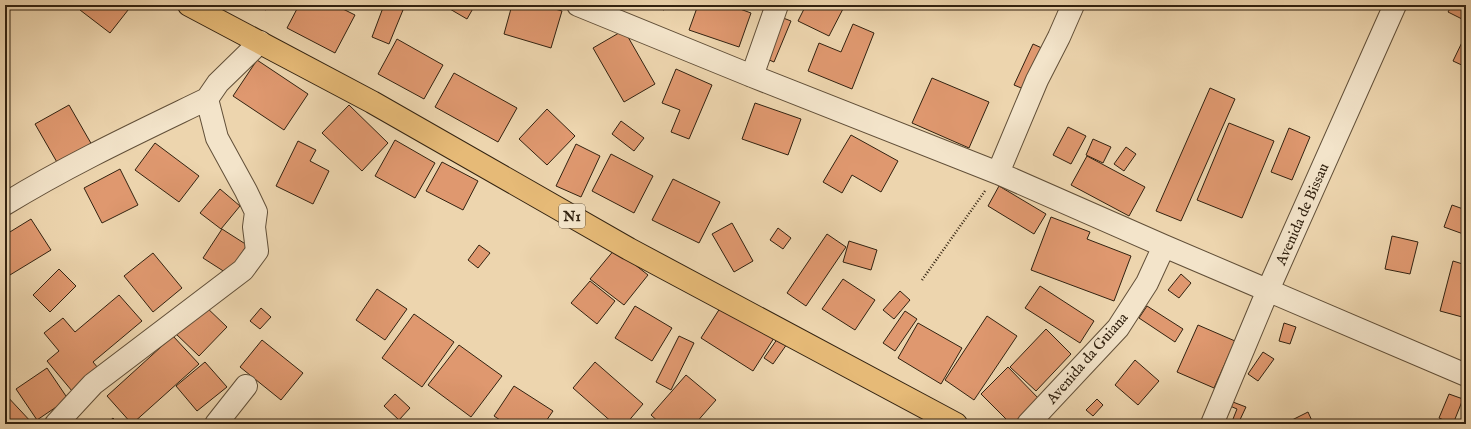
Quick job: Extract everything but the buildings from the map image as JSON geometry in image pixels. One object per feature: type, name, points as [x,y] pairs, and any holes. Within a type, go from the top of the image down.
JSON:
[{"type":"main road","name":"N1","points":[[189,5],[372,102],[629,249],[956,424]]},
{"type":"street","points":[[578,5],[752,76],[998,173],[1164,246],[1466,375]]},
{"type":"street","points":[[752,76],[777,5]]},
{"type":"street","points":[[998,173],[1037,80],[1059,37],[1072,5]]},
{"type":"street","name":"Avenida de Bissau","points":[[1212,424],[1268,290],[1395,5]]},
{"type":"street","points":[[5,204],[28,190],[124,140],[207,99],[218,83],[260,42]]},
{"type":"street","points":[[56,424],[93,384],[242,270],[257,252],[254,227],[256,212],[217,138],[207,99]]},
{"type":"street","name":"Avenida da Guiana","points":[[1028,424],[1118,328],[1147,283],[1164,246]]},
{"type":"street","points":[[216,424],[246,386]]},
{"type":"path","points":[[922,280],[998,173]]}]
